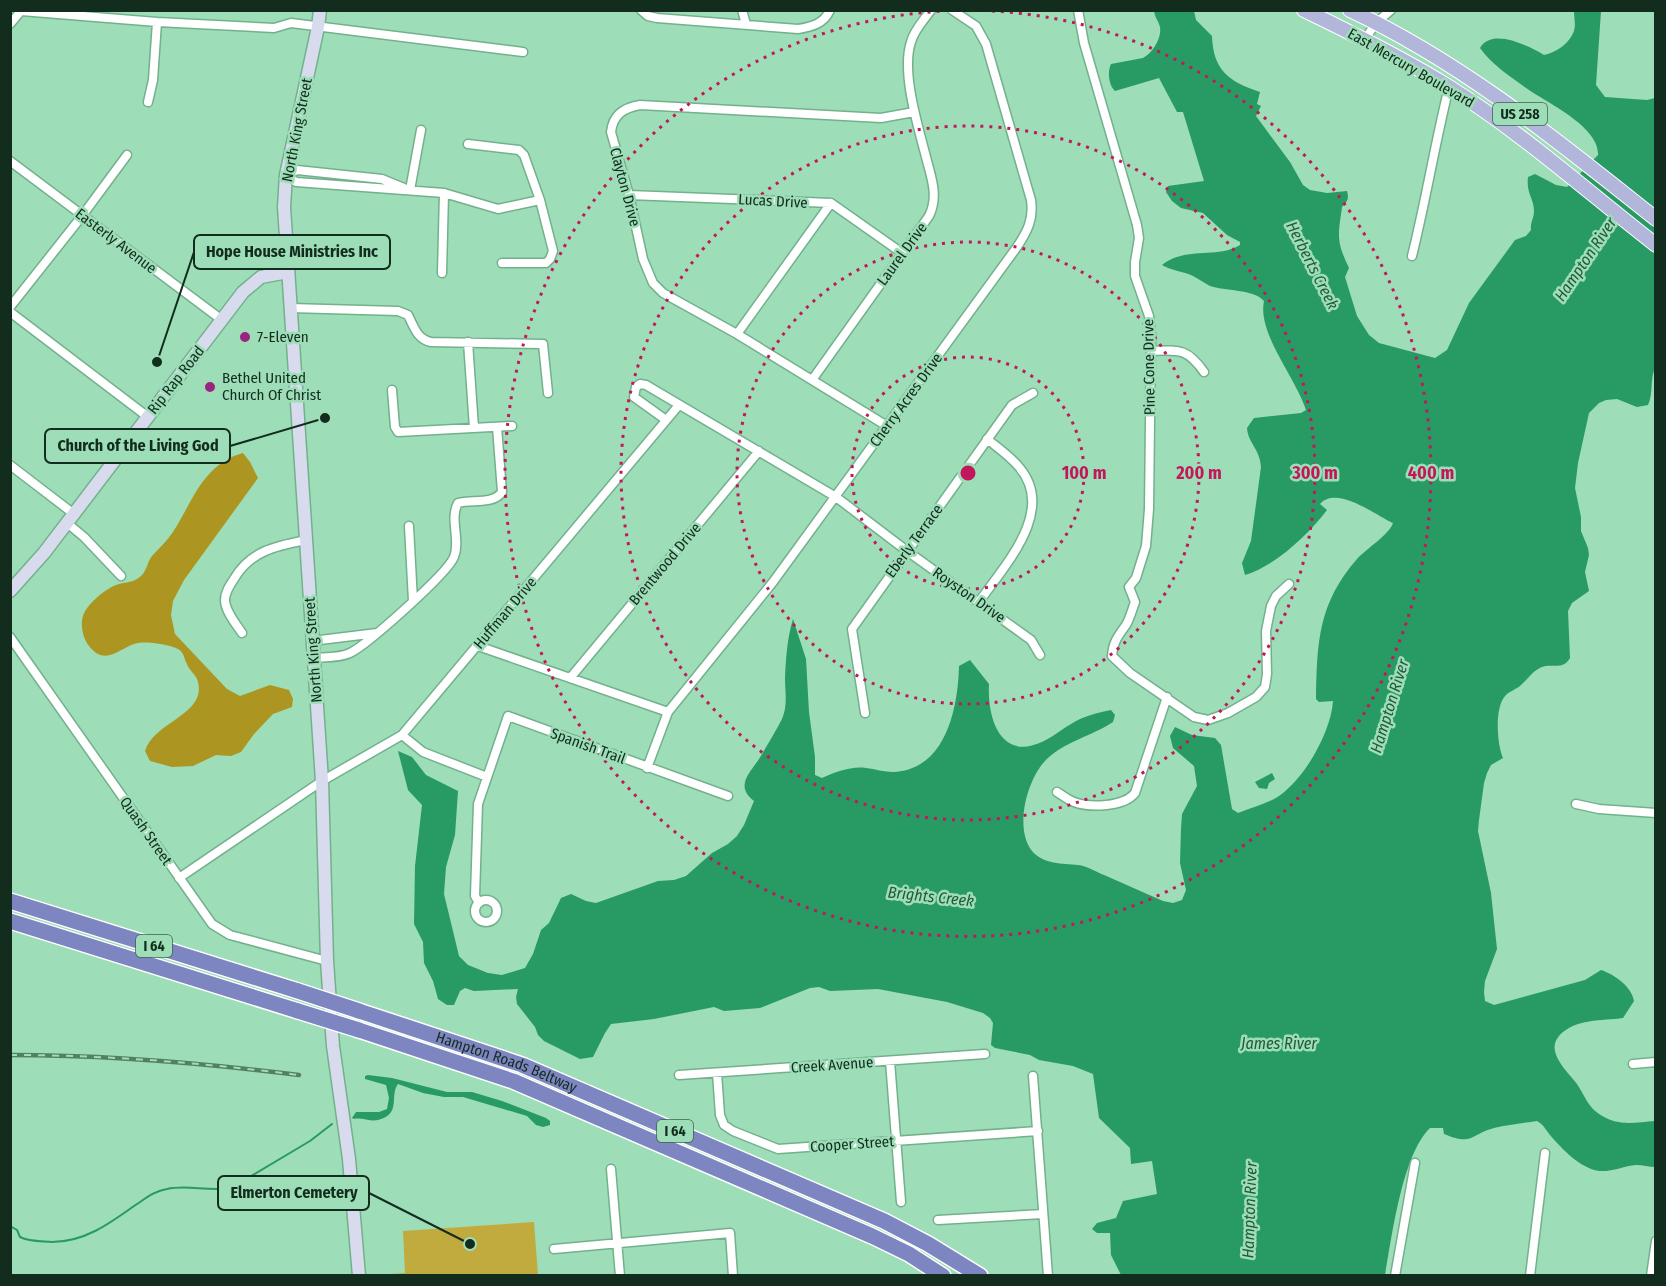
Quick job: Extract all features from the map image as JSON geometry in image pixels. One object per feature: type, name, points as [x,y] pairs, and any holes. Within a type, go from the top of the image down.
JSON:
[{"type":"highway","name":"Hampton Roads Beltway","points":[[10,901],[298,991],[522,1065],[884,1221],[980,1275]]},
{"type":"highway","name":"Hampton Roads Beltway","points":[[10,921],[475,1067],[565,1102],[872,1236],[944,1275]]},
{"type":"main road","name":"North King Street","points":[[320,10],[286,176],[284,207],[322,781],[327,961],[333,1046],[349,1159],[359,1275]]},
{"type":"main road","name":"North King Street","points":[[318,27],[326,10]]},
{"type":"main road","name":"East Mercury Boulevard","points":[[1304,10],[1365,39],[1449,87],[1489,114],[1656,245]]},
{"type":"main road","name":"East Mercury Boulevard","points":[[1350,10],[1461,71],[1579,158],[1656,219]]},
{"type":"main road","name":"Rip Rap Road","points":[[10,591],[44,553],[243,292],[255,281],[268,275],[288,272]]},
{"type":"street","points":[[10,24],[21,10],[157,22],[274,27],[291,23],[523,52]]},
{"type":"street","points":[[641,10],[648,16],[657,18],[798,30],[819,23],[830,10]]},
{"type":"street","points":[[742,10],[746,24]]},
{"type":"street","name":"Laurel Drive","points":[[812,380],[929,216],[934,200],[933,184],[914,112],[908,60],[909,48],[916,30],[931,10]]},
{"type":"street","name":"Cherry Acres Drive","points":[[647,768],[668,712],[773,582],[1017,247],[1029,227],[1032,218],[1031,200],[986,44],[976,26],[952,10]]},
{"type":"street","name":"Pine Cone Drive","points":[[1078,10],[1084,43],[1137,225],[1139,238],[1135,276],[1149,316],[1151,351],[1149,509],[1146,546],[1136,578],[1129,587],[1135,602],[1127,623],[1117,636],[1113,646],[1113,656],[1130,673],[1167,697]]},
{"type":"street","points":[[1365,39],[1376,23],[1391,10]]},
{"type":"street","points":[[148,102],[153,80],[157,22]]},
{"type":"street","points":[[1412,256],[1449,87]]},
{"type":"street","name":"Clayton Drive","points":[[887,426],[737,334],[663,293],[653,283],[643,259],[629,195],[611,132],[612,123],[619,113],[628,107],[640,105],[881,118],[914,112]]},
{"type":"street","points":[[410,190],[421,130]]},
{"type":"street","points":[[468,144],[519,150],[524,155],[540,200],[553,250],[550,259],[546,263],[502,263]]},
{"type":"street","points":[[10,307],[127,155]]},
{"type":"street","name":"Easterly Avenue","points":[[10,161],[222,320]]},
{"type":"street","points":[[286,176],[296,182],[444,193],[498,209],[540,200]]},
{"type":"street","points":[[442,273],[444,193]]},
{"type":"street","name":"Lucas Drive","points":[[629,195],[831,204]]},
{"type":"street","points":[[737,334],[831,204],[902,253]]},
{"type":"street","points":[[290,308],[398,311],[408,315],[418,336],[431,342],[543,344],[548,393]]},
{"type":"street","points":[[10,312],[148,417]]},
{"type":"street","points":[[468,342],[474,428]]},
{"type":"street","points":[[1151,351],[1176,350],[1187,353],[1194,358],[1204,372]]},
{"type":"street","points":[[666,420],[634,397],[636,387],[640,384],[646,385],[836,497]]},
{"type":"street","points":[[392,390],[394,428],[398,432],[512,426]]},
{"type":"street","name":"Eberly Terrace","points":[[865,712],[852,629],[1012,405],[1033,393]]},
{"type":"street","name":"Huffman Drive","points":[[179,878],[322,781],[402,735],[679,405]]},
{"type":"street","points":[[313,658],[348,654],[378,633],[413,602],[454,559],[456,550],[454,510],[458,503],[493,500],[502,492],[497,427]]},
{"type":"street","points":[[979,602],[1023,539],[1030,521],[1032,503],[1031,490],[1019,467],[987,439]]},
{"type":"street","name":"Brentwood Drive","points":[[571,677],[759,451]]},
{"type":"street","points":[[10,465],[71,518],[84,537],[121,576]]},
{"type":"street","name":"Royston Drive","points":[[836,497],[1031,640],[1040,655]]},
{"type":"street","points":[[409,526],[413,602]]},
{"type":"street","points":[[242,633],[226,607],[225,600],[226,591],[237,573],[262,551],[306,540]]},
{"type":"street","points":[[1057,792],[1074,802],[1090,805],[1104,806],[1132,798],[1136,793],[1167,697],[1194,717],[1208,720],[1228,713],[1256,697],[1264,687],[1267,674],[1266,631],[1271,606],[1276,596],[1289,584]]},
{"type":"street","points":[[312,641],[378,633]]},
{"type":"street","name":"Quash Street","points":[[10,637],[205,916],[220,931],[327,961]]},
{"type":"street","points":[[478,646],[668,712]]},
{"type":"street","name":"Spanish Trail","points":[[479,903],[475,896],[478,804],[508,716],[728,796]]},
{"type":"street","points":[[402,735],[423,752],[487,777]]},
{"type":"street","points":[[1576,804],[1599,809],[1656,813]]},
{"type":"street","name":"Creek Avenue","points":[[679,1075],[985,1054]]},
{"type":"street","points":[[890,1061],[901,1202]]},
{"type":"street","points":[[1633,1064],[1656,1062]]},
{"type":"street","name":"Cooper Street","points":[[717,1073],[720,1115],[724,1125],[733,1131],[778,1149],[1038,1131]]},
{"type":"street","points":[[1033,1076],[1048,1275]]},
{"type":"street","points":[[1530,1275],[1545,1153]]},
{"type":"street","points":[[1395,1275],[1415,1163]]},
{"type":"street","points":[[611,1169],[620,1275]]},
{"type":"street","points":[[938,1220],[1043,1214]]},
{"type":"street","points":[[554,1249],[730,1233],[733,1275]]},
{"type":"street","points":[[1651,1275],[1656,1241]]},
{"type":"shaded area","points":[[243,453],[258,478],[184,580],[173,601],[171,615],[175,634],[227,689],[240,696],[270,685],[289,690],[293,699],[292,707],[273,714],[241,752],[231,756],[216,755],[193,766],[172,767],[150,761],[145,751],[150,741],[159,732],[196,701],[199,691],[197,679],[183,654],[180,650],[170,646],[142,643],[114,654],[101,655],[95,652],[85,640],[82,620],[85,611],[101,594],[111,587],[135,580],[143,574],[150,558],[173,532],[200,485],[218,466],[229,458]]},
{"type":"shaded area","points":[[534,1222],[538,1275],[377,1275],[405,1273],[403,1231]]},
{"type":"water","name":"James River","points":[[1154,11],[1194,11],[1196,20],[1212,36],[1219,66],[1231,79],[1260,92],[1257,104],[1261,106],[1256,116],[1290,162],[1303,185],[1310,190],[1327,193],[1347,191],[1348,199],[1342,207],[1339,232],[1340,244],[1349,268],[1345,277],[1357,316],[1369,335],[1379,343],[1435,358],[1447,350],[1469,303],[1515,240],[1526,236],[1531,230],[1534,211],[1528,188],[1528,177],[1535,174],[1556,185],[1567,187],[1598,155],[1596,145],[1581,125],[1508,75],[1480,48],[1493,39],[1502,39],[1520,43],[1544,55],[1549,54],[1562,47],[1572,36],[1575,26],[1574,11],[1601,11],[1596,85],[1605,97],[1647,100],[1655,98],[1656,366],[1650,400],[1648,405],[1637,407],[1617,399],[1606,400],[1599,403],[1589,413],[1575,488],[1581,517],[1581,531],[1589,555],[1585,572],[1589,591],[1572,603],[1568,611],[1570,658],[1567,662],[1560,666],[1538,669],[1502,700],[1498,726],[1503,758],[1491,765],[1487,773],[1478,831],[1491,893],[1497,949],[1485,981],[1485,1001],[1494,1005],[1585,980],[1601,970],[1617,978],[1626,986],[1634,1001],[1623,1018],[1589,1021],[1573,1026],[1559,1036],[1555,1042],[1555,1049],[1559,1062],[1600,1115],[1624,1123],[1655,1121],[1655,1167],[1636,1165],[1609,1171],[1592,1169],[1572,1157],[1537,1121],[1494,1128],[1466,1139],[1444,1134],[1443,1128],[1430,1128],[1420,1141],[1405,1176],[1385,1275],[1121,1275],[1111,1255],[1110,1233],[1097,1233],[1092,1229],[1097,1223],[1116,1218],[1123,1201],[1157,1194],[1152,1161],[1131,1164],[1130,1148],[1099,1118],[1093,1074],[1073,1066],[995,1048],[991,1045],[993,1023],[983,1013],[947,1002],[878,989],[830,991],[819,987],[810,988],[760,1008],[724,1011],[714,1007],[654,1019],[611,1024],[593,1057],[580,1059],[544,1041],[538,1035],[535,1027],[517,1004],[518,989],[474,991],[465,988],[460,991],[454,1005],[447,1005],[438,999],[433,981],[424,963],[423,942],[414,924],[415,866],[422,805],[408,790],[398,751],[412,757],[426,775],[458,791],[455,835],[446,867],[444,894],[459,956],[468,965],[488,973],[502,975],[525,968],[533,954],[541,930],[549,923],[561,898],[571,894],[596,903],[658,881],[674,880],[686,876],[712,853],[737,836],[754,801],[745,790],[746,780],[784,714],[786,656],[793,619],[806,659],[815,775],[822,778],[855,768],[886,772],[911,769],[926,760],[937,749],[946,734],[956,700],[959,666],[970,660],[989,684],[991,710],[999,733],[1007,741],[1017,746],[1029,746],[1044,741],[1080,719],[1111,710],[1115,715],[1113,722],[1052,754],[1039,769],[1025,804],[1024,830],[1032,851],[1042,859],[1085,867],[1163,901],[1173,903],[1182,900],[1186,890],[1180,863],[1182,814],[1197,786],[1194,766],[1173,748],[1170,736],[1175,727],[1192,735],[1215,738],[1221,745],[1232,809],[1238,813],[1274,799],[1295,782],[1321,742],[1331,714],[1333,701],[1319,702],[1316,699],[1319,642],[1327,608],[1334,592],[1357,559],[1387,532],[1393,523],[1356,503],[1336,498],[1327,499],[1320,504],[1327,510],[1301,539],[1268,565],[1245,575],[1242,563],[1251,541],[1261,467],[1259,455],[1249,438],[1247,428],[1254,418],[1301,413],[1306,410],[1266,327],[1263,314],[1264,301],[1246,292],[1210,286],[1189,274],[1162,265],[1181,256],[1231,249],[1240,245],[1240,242],[1227,235],[1203,213],[1181,208],[1166,192],[1168,186],[1204,181],[1183,112],[1177,112],[1159,78],[1115,91],[1111,86],[1109,75],[1111,64],[1143,58],[1157,43],[1160,28]]},
{"type":"water","points":[[1272,773],[1275,779],[1269,783],[1267,789],[1259,788],[1255,782]]},
{"type":"water","points":[[368,1075],[392,1078],[447,1092],[472,1092],[546,1118],[550,1121],[550,1125],[543,1127],[536,1125],[527,1116],[463,1097],[444,1097],[423,1093],[398,1084],[390,1114],[378,1120],[354,1119],[352,1118],[356,1112],[379,1112],[387,1109],[389,1098],[386,1085],[365,1079]]},
{"type":"waterway","points":[[10,1226],[17,1230],[20,1237],[28,1240],[52,1242],[75,1239],[96,1231],[162,1190],[182,1187],[231,1188],[310,1141],[332,1124]]},
{"type":"railway","points":[[10,1055],[83,1056],[299,1075]]},
{"type":"place","name":"7-Eleven","points":[[245,337]]},
{"type":"place","name":"Hope House Ministries Inc","points":[[157,362]]},
{"type":"place","name":"Bethel United Church Of Christ","points":[[210,387]]},
{"type":"place","name":"Church of the Living God","points":[[325,418]]},
{"type":"place","name":"Elmerton Cemetery","points":[[470,1244]]},
{"type":"water label","name":"Hampton River","points":[[1585,259]]},
{"type":"water label","name":"Herberts Creek","points":[[1313,265]]},
{"type":"water label","name":"Hampton River","points":[[1389,706]]},
{"type":"water label","name":"Brights Creek","points":[[931,896]]},
{"type":"water label","name":"Hampton River","points":[[1249,1210]]}]
